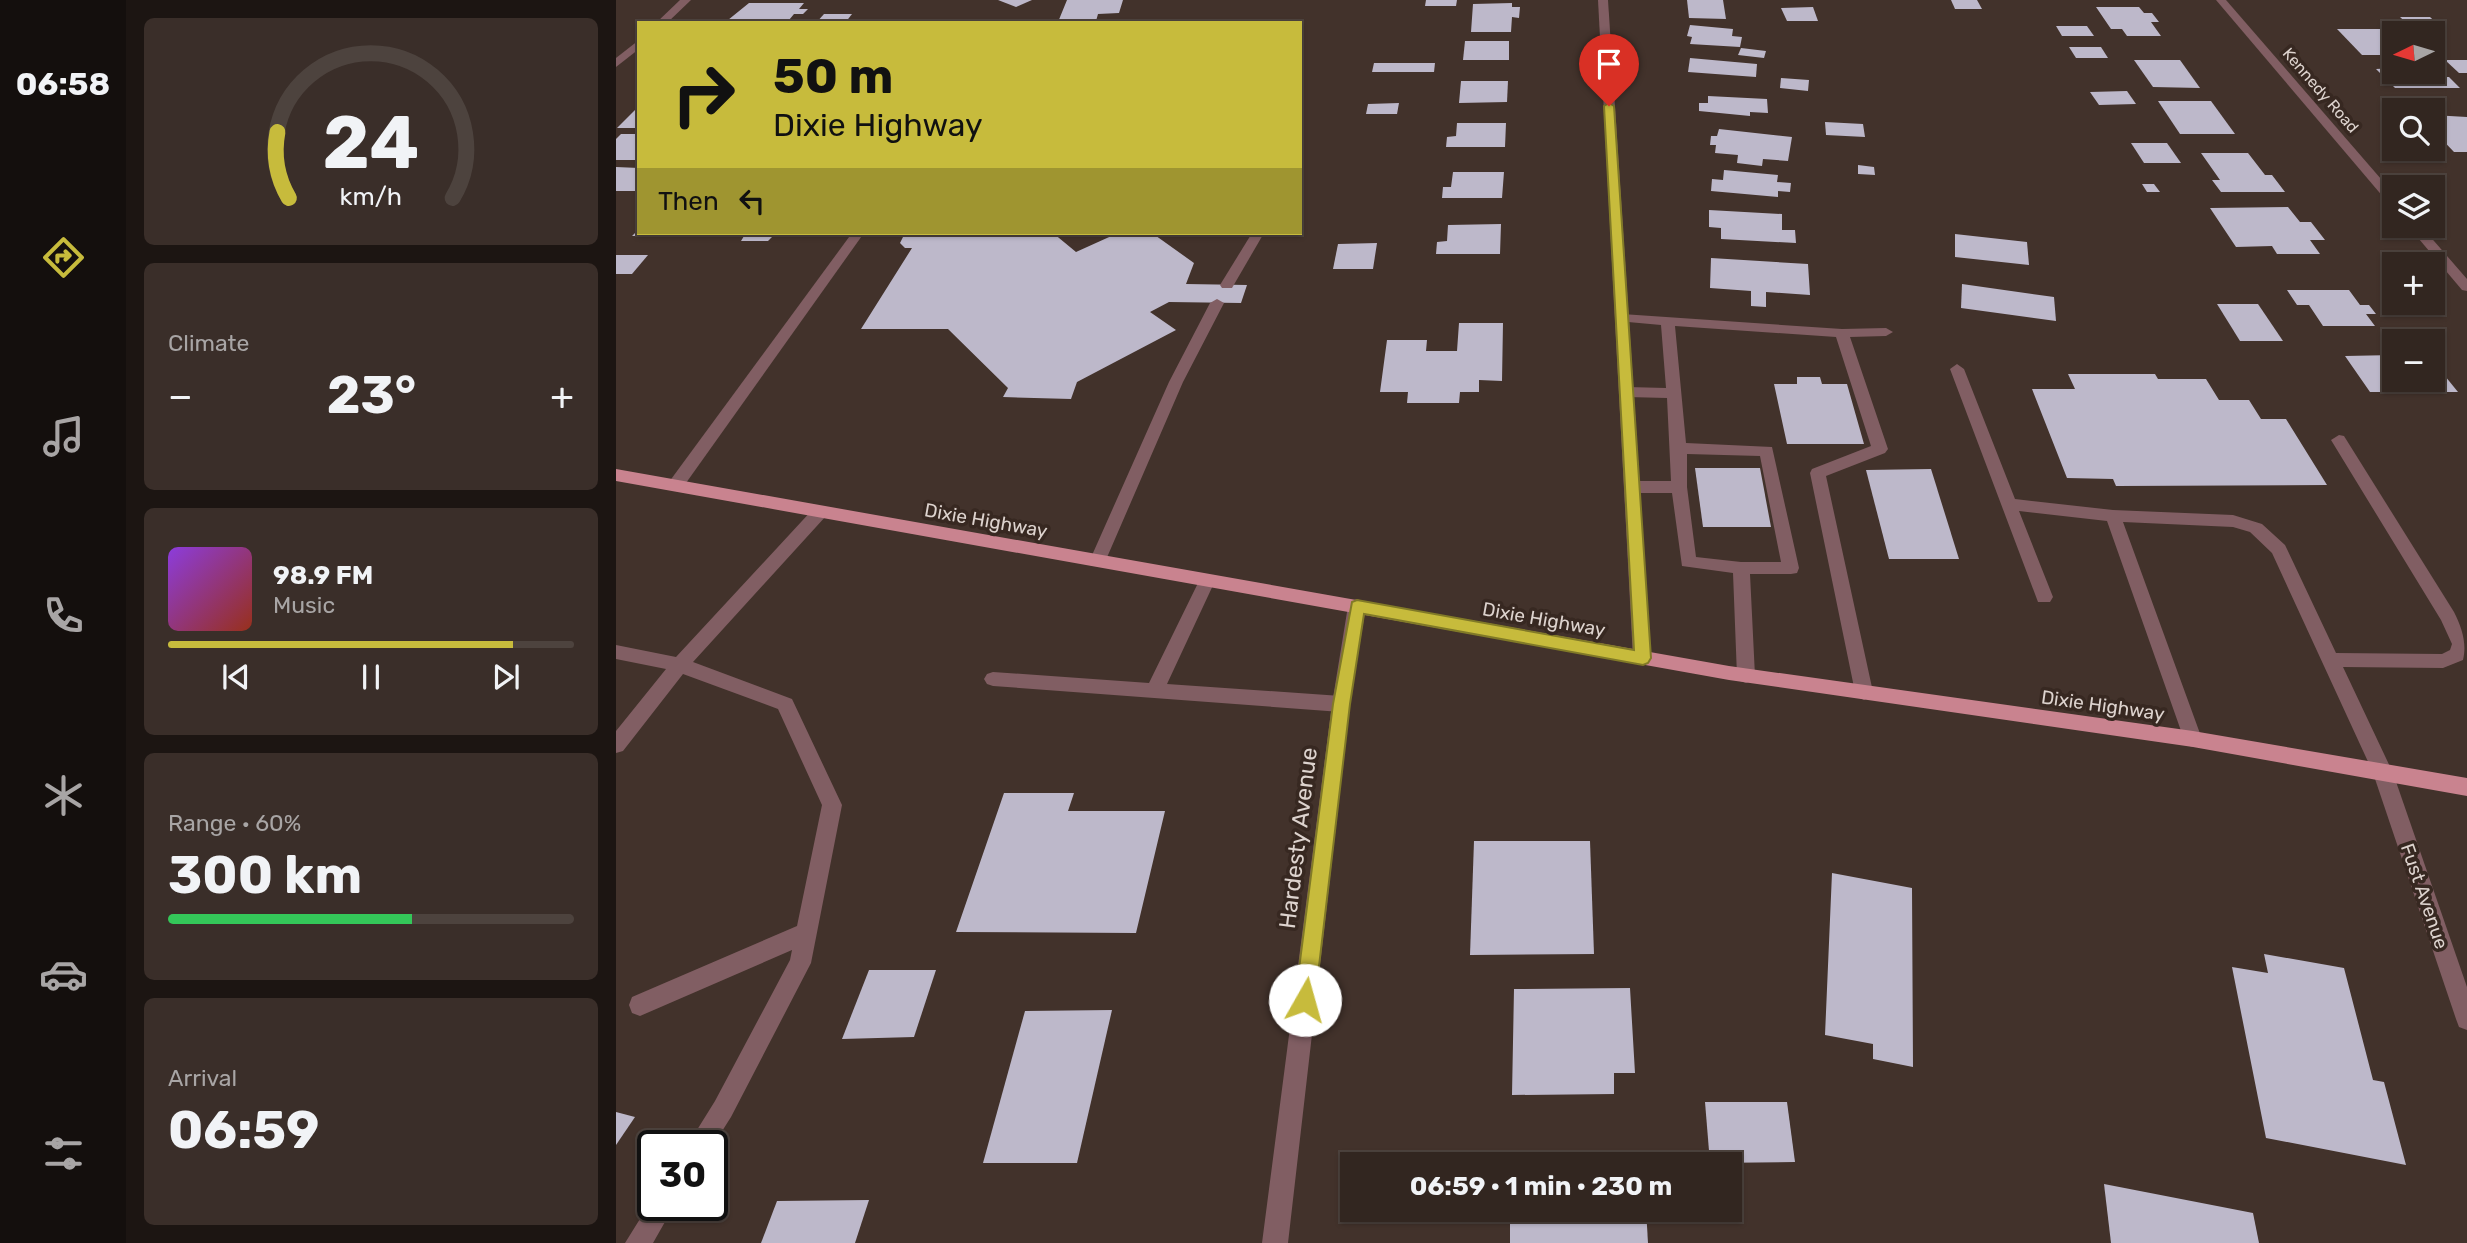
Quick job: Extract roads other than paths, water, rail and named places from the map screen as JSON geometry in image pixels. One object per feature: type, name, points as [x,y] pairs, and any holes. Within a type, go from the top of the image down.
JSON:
[{"type":"main road","name":"Dixie Highway","points":[[616,475],[1746,676],[2193,739],[2467,787]]},
{"type":"street","points":[[663,21],[686,0]]},
{"type":"street","points":[[1603,0],[1643,658]]},
{"type":"street","name":"Kennedy Road","points":[[2221,0],[2382,188]]},
{"type":"street","points":[[616,64],[637,45]]},
{"type":"street","points":[[675,486],[857,235]]},
{"type":"street","points":[[1227,285],[1257,235]]},
{"type":"street","points":[[2424,238],[2467,287]]},
{"type":"street","points":[[1097,562],[1176,382],[1217,303]]},
{"type":"street","points":[[1622,318],[1842,333],[1886,332]]},
{"type":"street","points":[[1668,321],[1679,448],[1679,487],[1688,562],[1741,568],[1791,568],[1767,451],[1679,448]]},
{"type":"street","points":[[1842,333],[1880,449],[1818,473],[1864,692]]},
{"type":"street","points":[[1957,369],[2044,597]]},
{"type":"street","points":[[1626,392],[1674,393]]},
{"type":"street","points":[[2331,660],[2443,661],[2458,655],[2461,644],[2448,617],[2339,439]]},
{"type":"street","points":[[1632,487],[1679,487]]},
{"type":"street","name":"Fust Avenue","points":[[2009,504],[2113,516],[2233,521],[2256,528],[2279,549],[2384,773],[2462,996],[2467,1019]]},
{"type":"street","points":[[616,745],[680,665],[820,512]]},
{"type":"street","points":[[2113,516],[2193,739]]},
{"type":"street","points":[[1741,568],[1746,676]]},
{"type":"street","points":[[1154,691],[1207,581]]},
{"type":"street","name":"Hardesty Avenue","points":[[1275,1243],[1341,704],[1357,606]]},
{"type":"street","points":[[616,652],[680,665],[785,704],[832,805],[800,963],[709,1130]]},
{"type":"street","points":[[993,679],[1341,704]]},
{"type":"street","points":[[640,1005],[806,933]]},
{"type":"street","points":[[638,1243],[652,1221]]}]
